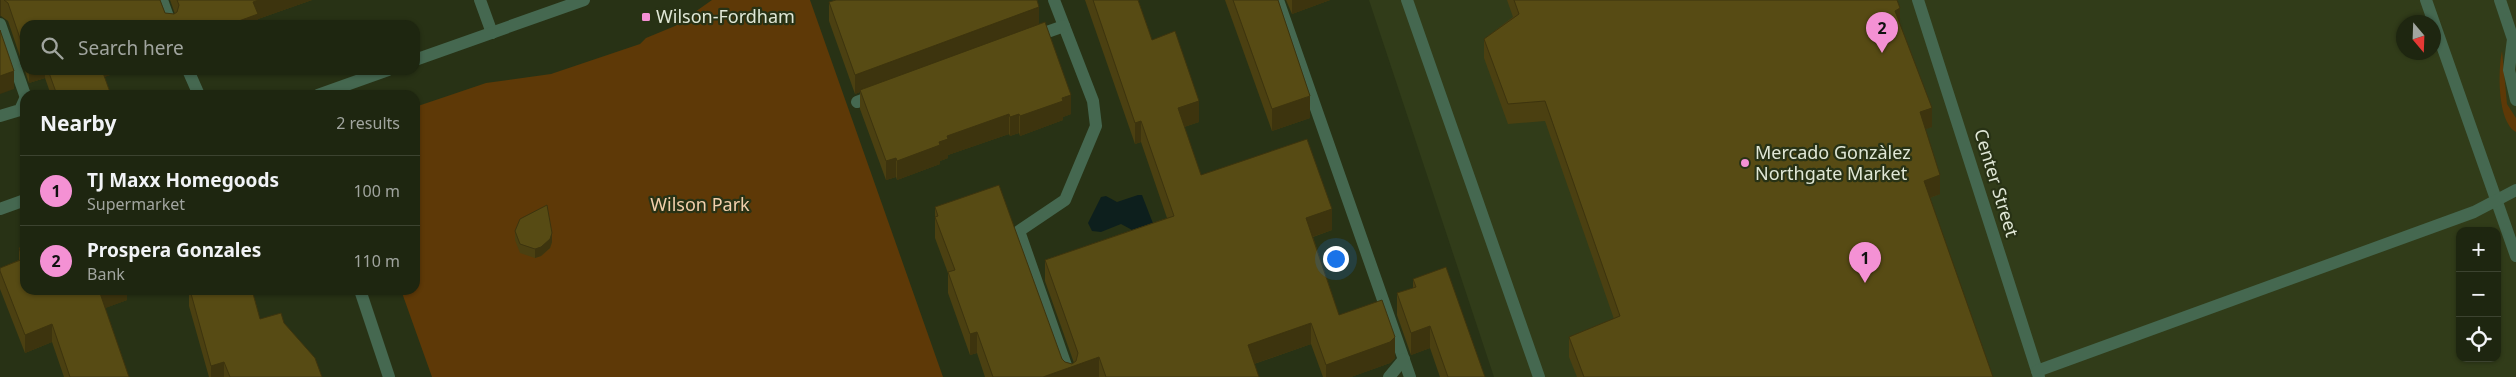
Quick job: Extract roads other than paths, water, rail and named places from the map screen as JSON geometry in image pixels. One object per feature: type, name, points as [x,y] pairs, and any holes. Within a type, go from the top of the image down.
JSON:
[{"type":"street","points":[[162,0],[169,20]]},
{"type":"street","points":[[480,0],[492,33]]},
{"type":"street","points":[[420,58],[584,0]]},
{"type":"street","points":[[1054,0],[1093,102],[1096,126],[1065,200],[1019,231],[1070,377]]},
{"type":"street","points":[[1278,0],[1410,377]]},
{"type":"street","points":[[1407,0],[1539,377]]},
{"type":"street","name":"Center Street","points":[[1918,0],[2038,374]]},
{"type":"street","points":[[2426,0],[2516,256]]},
{"type":"street","points":[[2500,0],[2514,37],[2509,70],[2516,100]]},
{"type":"street","points":[[0,24],[23,90]]},
{"type":"street","points":[[1019,43],[1064,26]]},
{"type":"street","points":[[190,75],[197,90]]},
{"type":"street","points":[[332,90],[374,75]]},
{"type":"street","points":[[857,102],[884,92]]},
{"type":"street","points":[[0,116],[20,110]]},
{"type":"street","points":[[2038,374],[2474,212],[2516,190]]},
{"type":"street","points":[[0,209],[20,202]]},
{"type":"street","points":[[362,295],[388,377]]},
{"type":"street","points":[[1389,377],[1404,359]]},
{"type":"water","points":[[1142,195],[1154,226],[1134,231],[1121,224],[1101,232],[1092,231],[1088,223],[1101,197],[1106,196],[1117,202]]},
{"type":"place","name":"Wilson-Fordham","points":[[646,17]]},
{"type":"place","name":"Prospera Gonzales","points":[[1882,53]]},
{"type":"place","name":"Mercado Gonzàlez Northgate Market","points":[[1745,163]]},
{"type":"place","name":"TJ Maxx Homegoods","points":[[1865,283]]},
{"type":"park label","name":"Wilson Park","points":[[700,205]]}]
